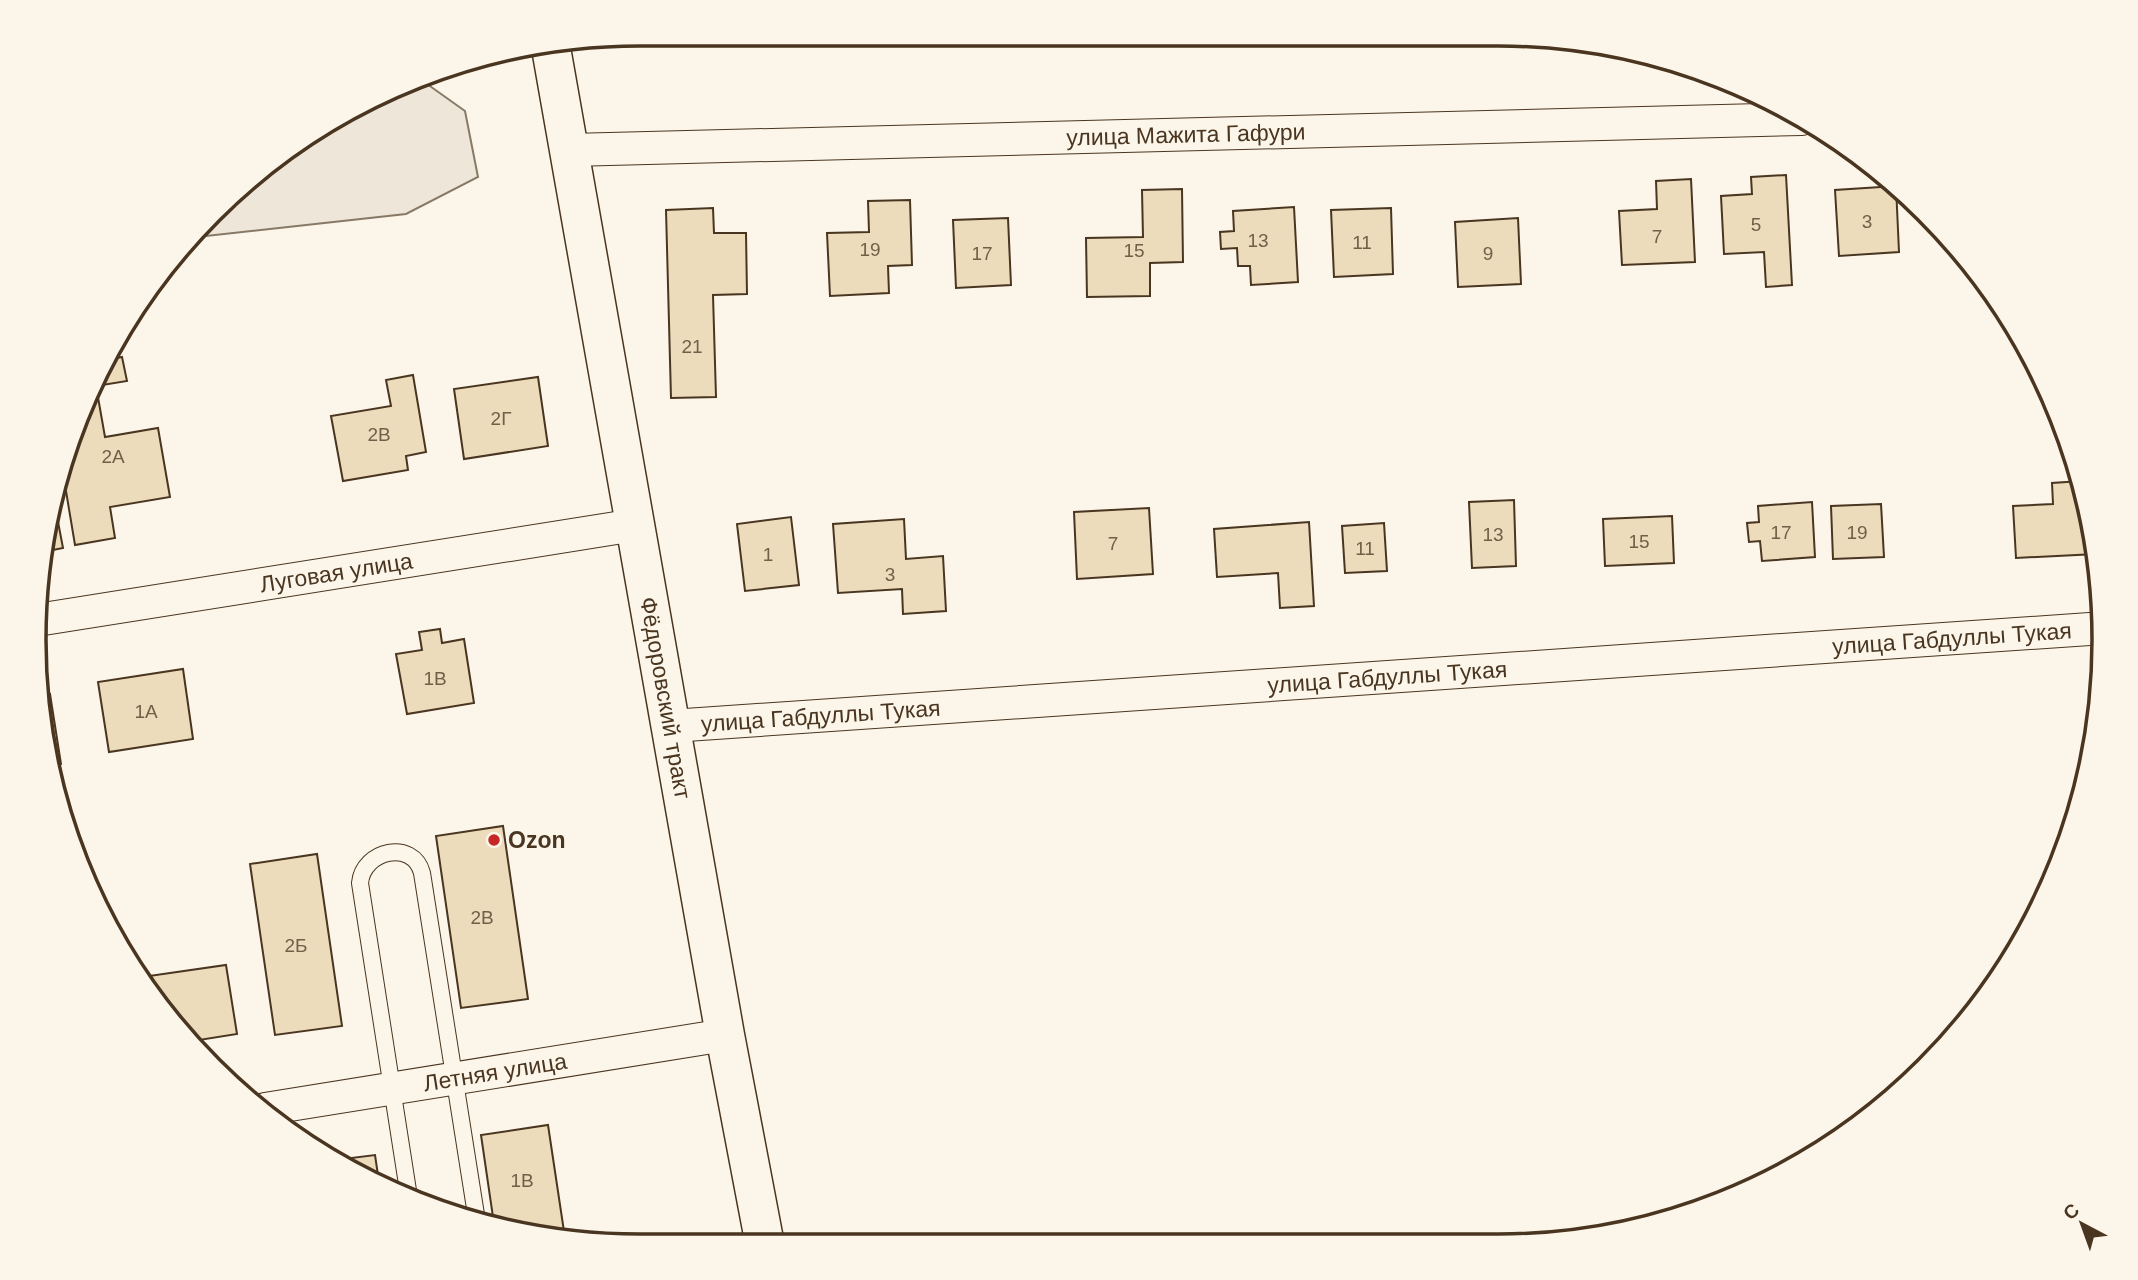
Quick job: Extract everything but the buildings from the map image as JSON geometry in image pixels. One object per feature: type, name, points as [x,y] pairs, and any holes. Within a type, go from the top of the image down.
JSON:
[{"type":"street","name":"Фёдоровский тракт","points":[[552,53],[725,1035],[763,1234]]},
{"type":"street","name":"улица Мажита Гафури","points":[[570,150],[1784,119]]},
{"type":"street","name":"Луговая улица","points":[[47,618],[635,526]]},
{"type":"street","name":"улица Габдуллы Тукая","points":[[671,726],[2092,629]]},
{"type":"street","name":"Летняя улица","points":[[273,1108],[725,1035]]},
{"type":"lane","points":[[408,1187],[360,883],[365,866],[375,857],[403,852],[419,863],[475,1211]]},
{"type":"shaded area","points":[[428,85],[465,111],[478,177],[406,214],[204,236],[248,193],[310,146],[377,107]]},
{"type":"place","name":"Ozon","points":[[494,840]]}]
